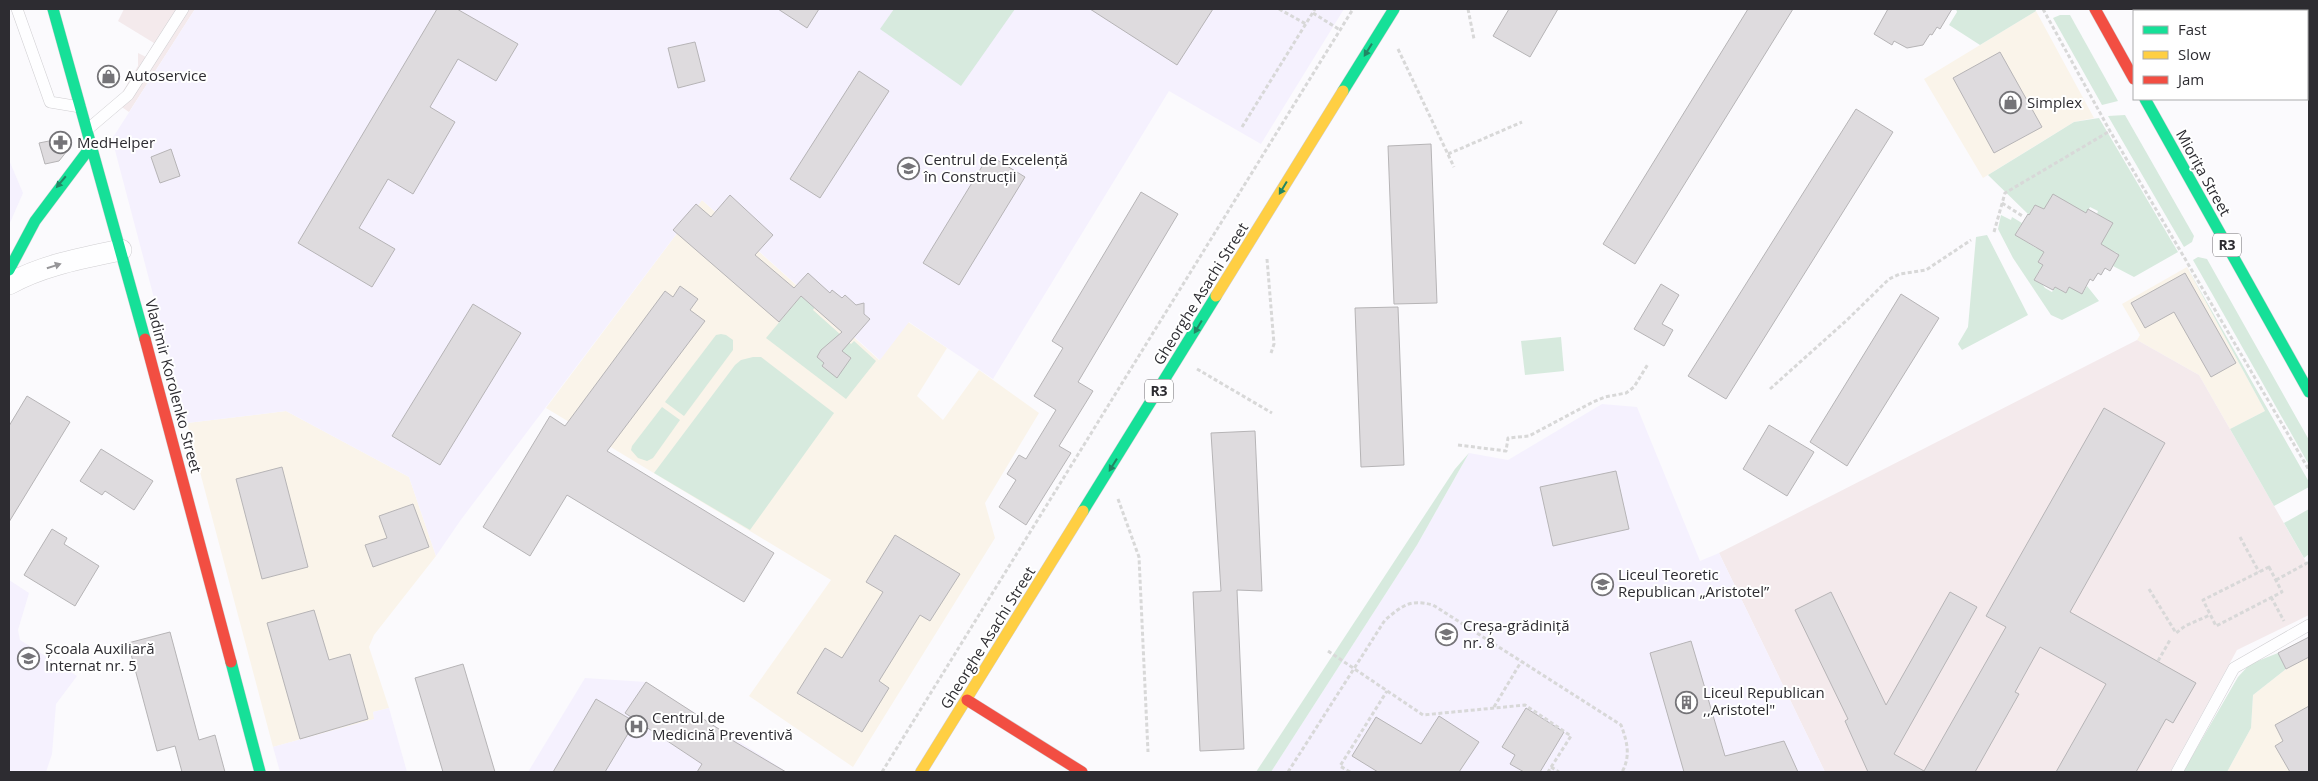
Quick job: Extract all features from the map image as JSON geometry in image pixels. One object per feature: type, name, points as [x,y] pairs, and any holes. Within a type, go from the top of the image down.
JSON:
[{"type":"main road","name":"Vladimir Korolenko Street","points":[[53,9],[121,250],[260,772]]},
{"type":"main road","name":"Gheorghe Asachi Street","points":[[921,772],[1180,358],[1394,9]]},
{"type":"main road","points":[[2095,9],[2133,78]]},
{"type":"main road","name":"Miorița Street","points":[[2146,100],[2309,392]]},
{"type":"main road","points":[[9,270],[16,253],[54,191],[92,145]]},
{"type":"main road","points":[[967,700],[1082,772]]},
{"type":"street","points":[[9,284],[20,278],[70,261],[121,250]]},
{"type":"lane","points":[[17,9],[50,102],[81,107]]},
{"type":"lane","points":[[88,129],[128,96],[183,9]]},
{"type":"lane","points":[[2177,772],[2234,668],[2309,626]]},
{"type":"path","points":[[1279,9],[1306,24]]},
{"type":"path","points":[[1242,127],[1315,9]]},
{"type":"path","points":[[882,772],[1354,9]]},
{"type":"path","points":[[1468,9],[1474,39]]},
{"type":"path","points":[[2043,9],[2110,131],[2309,470]]},
{"type":"path","points":[[1313,13],[1340,30]]},
{"type":"path","points":[[1384,25],[1395,42],[1454,167]]},
{"type":"path","points":[[1448,154],[1522,122]]},
{"type":"path","points":[[1994,232],[2005,193],[2110,131]]},
{"type":"path","points":[[2002,203],[2024,217]]},
{"type":"path","points":[[1770,389],[1889,280],[1900,274],[1926,270],[1971,240]]},
{"type":"path","points":[[1266,253],[1274,344],[1271,353]]},
{"type":"path","points":[[1180,358],[1272,413]]},
{"type":"path","points":[[1458,445],[1506,451],[1508,438],[1529,436],[1593,402],[1631,390],[1648,364]]},
{"type":"path","points":[[1117,495],[1139,557],[1148,752]]},
{"type":"path","points":[[2240,537],[2259,572]]},
{"type":"path","points":[[2276,580],[2309,562]]},
{"type":"path","points":[[2269,567],[2276,580],[2282,592],[2216,626],[2203,600],[2269,567]]},
{"type":"path","points":[[2149,589],[2176,633],[2185,626],[2210,615]]},
{"type":"path","points":[[2272,597],[2291,635]]},
{"type":"path","points":[[1288,772],[1385,620],[1408,603],[1420,602],[1433,605],[1621,725],[1626,739],[1628,757],[1622,772]]},
{"type":"path","points":[[2158,661],[2170,640]]},
{"type":"path","points":[[1328,651],[1423,715],[1525,705],[1571,736],[1548,772]]},
{"type":"path","points":[[1493,708],[1521,662]]},
{"type":"path","points":[[1350,772],[1340,766],[1387,691]]},
{"type":"path","points":[[1551,767],[1559,772]]},
{"type":"shaded area","points":[[124,9],[195,9],[129,112],[116,103],[138,66],[138,53],[146,57],[154,43],[118,21]]},
{"type":"shaded area","points":[[195,9],[1344,9],[1261,144],[1169,91],[993,379],[909,322],[880,360],[702,200],[460,521],[436,556],[409,477],[286,411],[187,423],[112,139]]},
{"type":"shaded area","name":"Simplex","points":[[2036,11],[2094,118],[2074,122],[1983,178],[1924,79]]},
{"type":"shaded area","points":[[9,160],[23,193],[9,225]]},
{"type":"shaded area","points":[[702,200],[879,360],[908,322],[947,348],[917,396],[943,420],[979,370],[1039,413],[985,503],[995,538],[853,767],[749,696],[831,580],[546,408]]},
{"type":"shaded area","points":[[2187,267],[2265,411],[2230,429],[2199,375],[2137,340],[2140,335],[2122,304]]},
{"type":"shaded area","points":[[2137,340],[2199,375],[2309,567],[2309,615],[2237,650],[2170,772],[1825,772],[1719,553]]},
{"type":"shaded area","name":"Liceul Teoretic Republican „Aristotel”","points":[[1602,404],[1637,407],[1700,561],[1719,553],[1825,772],[1271,772],[1417,545],[1469,453],[1508,460]]},
{"type":"shaded area","points":[[286,411],[409,477],[436,556],[374,635],[369,647],[389,708],[373,712],[375,719],[273,747],[187,423]]},
{"type":"shaded area","name":"Școala Auxiliară Internat nr. 5","points":[[9,580],[29,593],[18,630],[20,640],[77,676],[56,704],[52,754],[46,772],[9,772]]},
{"type":"shaded area","points":[[2309,657],[2309,772],[2227,772],[2251,728],[2253,695],[2286,669]]},
{"type":"shaded area","name":"Centrul de Medicină Preventivă","points":[[585,678],[646,682],[787,772],[528,772]]},
{"type":"shaded area","points":[[389,708],[407,772],[280,772],[273,747],[374,719],[373,712]]},
{"type":"green space","points":[[894,9],[1015,9],[961,86],[880,29]]},
{"type":"green space","points":[[1956,9],[2035,9],[2036,11],[1980,45],[1949,25],[1957,12]]},
{"type":"green space","points":[[2060,15],[2070,15],[2118,101],[2102,105],[2053,18]]},
{"type":"green space","points":[[2125,115],[2194,236],[2192,242],[2184,247],[2108,116]]},
{"type":"green space","points":[[2099,118],[2178,252],[2134,277],[2113,266],[2118,257],[2117,253],[2097,244],[2110,222],[2097,214],[2098,211],[2090,207],[2082,219],[2035,205],[2029,215],[1988,175],[2074,122]]},
{"type":"green space","points":[[2001,215],[2011,220],[2012,217],[2022,223],[2017,231],[2019,237],[2036,248],[2046,249],[2043,265],[2036,276],[2045,288],[2052,292],[2055,287],[2066,293],[2069,287],[2084,291],[2087,286],[2099,301],[2062,320],[2051,315],[2013,258],[1998,229]]},
{"type":"green space","points":[[1987,235],[2028,315],[1962,350],[1958,344],[1968,327],[1976,237]]},
{"type":"green space","points":[[2198,257],[2207,259],[2309,440],[2309,465],[2193,260]]},
{"type":"green space","points":[[2187,267],[2309,482],[2309,487],[2274,506],[2230,429],[2265,411]]},
{"type":"green space","points":[[802,295],[816,305],[813,310],[851,344],[854,341],[876,361],[846,399],[766,338]]},
{"type":"green space","points":[[721,334],[733,340],[733,350],[684,416],[665,402],[716,335]]},
{"type":"green space","points":[[1561,337],[1564,371],[1525,375],[1521,341]]},
{"type":"green space","points":[[761,357],[834,413],[750,530],[654,473],[735,365],[741,360]]},
{"type":"green space","points":[[662,407],[680,420],[653,458],[647,461],[638,458],[631,450],[632,446]]},
{"type":"green space","points":[[1469,453],[1417,545],[1271,772],[1256,772],[1455,469]]},
{"type":"green space","points":[[2309,509],[2309,554],[2304,558],[2284,523]]},
{"type":"green space","points":[[2278,653],[2286,669],[2253,695],[2251,728],[2227,772],[2183,772],[2238,677],[2250,664]]},
{"type":"building","points":[[437,9],[457,9],[518,44],[496,81],[458,59],[430,107],[455,122],[413,194],[388,179],[359,228],[395,249],[372,287],[298,243]]},
{"type":"building","points":[[778,9],[819,9],[807,28]]},
{"type":"building","points":[[1090,9],[1213,9],[1177,65]]},
{"type":"building","points":[[1509,9],[1558,9],[1530,57],[1493,36]]},
{"type":"building","points":[[1748,9],[1793,9],[1635,264],[1603,244]]},
{"type":"building","points":[[1888,9],[1952,9],[1940,29],[1937,27],[1923,45],[1907,48],[1894,41],[1892,45],[1874,34]]},
{"type":"building","points":[[695,42],[705,81],[678,88],[668,48]]},
{"type":"building","points":[[2000,52],[2042,127],[1994,153],[1953,78]]},
{"type":"building","points":[[859,71],[889,91],[820,198],[790,179]]},
{"type":"building","points":[[1856,109],[1893,132],[1726,399],[1688,376]]},
{"type":"building","points":[[64,138],[67,151],[59,161],[45,164],[39,143]]},
{"type":"building","points":[[1431,144],[1437,303],[1394,304],[1388,146]]},
{"type":"building","points":[[171,149],[180,176],[160,183],[151,157]]},
{"type":"building","points":[[989,155],[1025,177],[959,285],[923,263]]},
{"type":"building","points":[[1141,192],[1178,214],[1078,382],[1093,391],[1059,446],[1071,453],[1026,525],[999,507],[1016,480],[1007,474],[1019,455],[1026,459],[1056,410],[1034,396],[1063,348],[1052,341]]},
{"type":"building","points":[[2053,194],[2086,213],[2088,209],[2113,223],[2101,244],[2119,255],[2110,271],[2105,268],[2101,275],[2098,273],[2093,281],[2090,279],[2082,294],[2069,287],[2066,293],[2055,287],[2053,290],[2034,280],[2043,265],[2038,262],[2044,252],[2015,235],[2035,205],[2044,209]]},
{"type":"building","points":[[730,195],[773,235],[755,255],[794,288],[808,273],[830,293],[832,290],[842,298],[845,295],[856,305],[864,303],[864,314],[870,319],[842,351],[851,358],[837,378],[822,366],[824,363],[817,357],[821,350],[842,332],[801,296],[779,322],[673,230],[696,204],[711,217]]},
{"type":"building","points":[[2185,273],[2236,363],[2211,377],[2174,312],[2145,328],[2131,303]]},
{"type":"building","points":[[1661,284],[1679,295],[1662,324],[1673,330],[1664,346],[1634,329]]},
{"type":"building","points":[[680,286],[698,299],[690,310],[705,321],[607,451],[774,553],[744,602],[567,495],[530,556],[483,527],[550,416],[565,426],[665,291],[673,297]]},
{"type":"building","points":[[1901,294],[1939,318],[1847,466],[1810,442]]},
{"type":"building","points":[[473,304],[521,333],[440,465],[392,436]]},
{"type":"building","points":[[1398,307],[1404,465],[1361,467],[1355,308]]},
{"type":"building","points":[[27,396],[70,422],[9,522],[9,426]]},
{"type":"building","points":[[2104,408],[2165,443],[2070,612],[2196,683],[2173,723],[2166,719],[2136,772],[2056,772],[2106,684],[2040,647],[2015,692],[2019,694],[1975,772],[1868,772],[1845,721],[1848,719],[1795,610],[1831,592],[1886,705],[1950,592],[1977,607],[1894,754],[1924,771],[2006,627],[1986,616]]},
{"type":"building","points":[[1769,425],[1814,452],[1787,496],[1743,469]]},
{"type":"building","points":[[1255,431],[1262,591],[1237,590],[1244,749],[1200,751],[1193,592],[1221,591],[1211,433]]},
{"type":"building","points":[[101,449],[153,481],[134,510],[105,491],[102,495],[80,481]]},
{"type":"building","points":[[282,467],[308,567],[262,579],[236,479]]},
{"type":"building","points":[[1616,471],[1629,529],[1553,546],[1540,487]]},
{"type":"building","points":[[413,504],[429,547],[373,567],[365,545],[387,538],[379,516]]},
{"type":"building","points":[[52,529],[67,538],[64,544],[99,566],[75,606],[24,575]]},
{"type":"building","points":[[895,535],[960,574],[930,621],[920,615],[879,681],[889,688],[862,732],[797,693],[825,648],[842,658],[883,592],[866,582]]},
{"type":"building","points":[[314,610],[329,660],[350,654],[368,719],[300,739],[267,623]]},
{"type":"building","points":[[170,632],[199,740],[215,735],[225,772],[182,772],[175,746],[157,751],[128,643]]},
{"type":"building","points":[[2309,637],[2309,657],[2286,669],[2278,653]]},
{"type":"building","name":"Liceul Republican ,,Aristotel\"","points":[[1691,641],[1725,756],[1784,741],[1798,772],[1684,772],[1650,653]]},
{"type":"building","points":[[463,664],[495,772],[443,772],[415,678]]},
{"type":"building","points":[[646,682],[722,731],[720,733],[786,772],[697,772],[702,764],[625,713]]},
{"type":"building","points":[[596,699],[635,722],[605,772],[553,772]]},
{"type":"building","points":[[2309,706],[2309,772],[2290,772],[2275,746],[2283,741],[2275,725]]},
{"type":"building","points":[[1526,708],[1564,732],[1540,772],[1524,772],[1510,764],[1515,755],[1502,747]]},
{"type":"building","points":[[1439,716],[1479,742],[1459,772],[1378,772],[1352,756],[1376,717],[1421,744]]},
{"type":"traffic: fast","points":[[53,9],[145,339]]},
{"type":"traffic: fast","points":[[1343,91],[1394,9]]},
{"type":"traffic: fast","points":[[2146,100],[2309,392]]},
{"type":"traffic: fast","points":[[9,270],[35,221],[92,145]]},
{"type":"traffic: fast","points":[[1083,511],[1216,296]]},
{"type":"traffic: fast","points":[[231,662],[260,772]]},
{"type":"traffic: slow","points":[[1216,296],[1343,91]]},
{"type":"traffic: slow","points":[[921,772],[1083,511]]},
{"type":"traffic: jam","points":[[2095,9],[2133,77]]},
{"type":"traffic: jam","points":[[145,339],[231,662]]},
{"type":"traffic: jam","points":[[967,700],[1082,772]]},
{"type":"place","name":"Autoservice","points":[[109,76]]},
{"type":"place","name":"Simplex","points":[[2011,103]]},
{"type":"place","name":"MedHelper","points":[[61,143]]},
{"type":"place","name":"Centrul de Excelență în Construcții","points":[[908,169]]},
{"type":"place","name":"Liceul Teoretic Republican „Aristotel”","points":[[1602,584]]},
{"type":"place","name":"Creșa-grădiniță nr. 8","points":[[1447,635]]},
{"type":"place","name":"Școala Auxiliară Internat nr. 5","points":[[29,658]]},
{"type":"place","name":"Liceul Republican ,,Aristotel\"","points":[[1687,702]]},
{"type":"place","name":"Centrul de Medicină Preventivă","points":[[636,727]]}]
